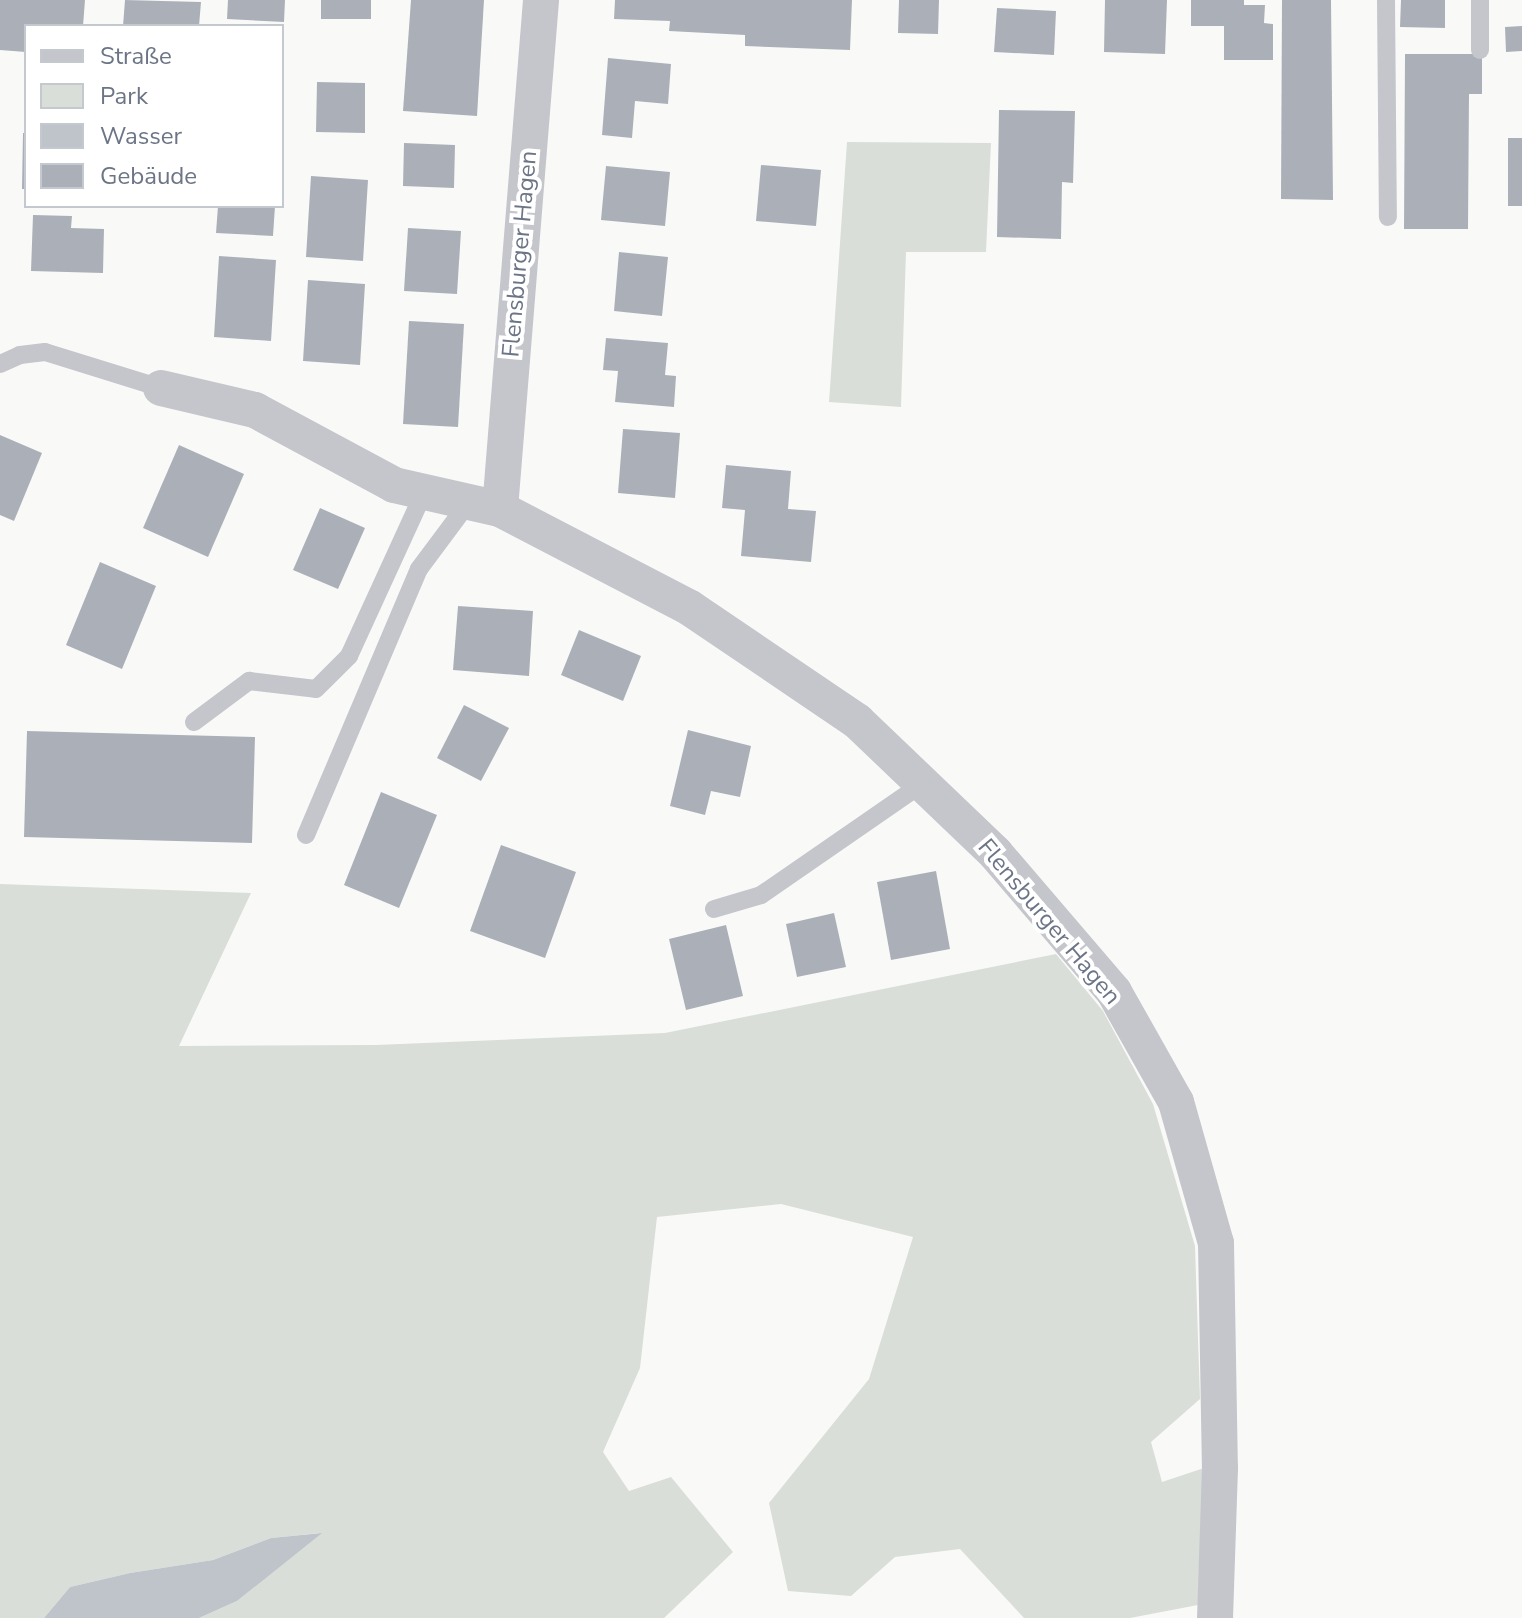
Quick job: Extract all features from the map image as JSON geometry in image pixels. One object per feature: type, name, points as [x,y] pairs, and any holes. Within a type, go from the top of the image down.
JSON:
[{"type":"street","name":"Flensburger Hagen","points":[[484,505],[541,0]]},
{"type":"street","name":"Flensburger Hagen","points":[[161,388],[255,410],[394,485],[484,505],[690,608],[857,721],[995,853],[1114,992],[1176,1102],[1216,1243],[1220,1468],[1215,1618]]},
{"type":"lane","points":[[1386,0],[1388,217]]},
{"type":"lane","points":[[1480,0],[1480,50]]},
{"type":"lane","points":[[0,364],[20,355],[45,352],[161,388]]},
{"type":"lane","points":[[194,722],[249,681],[316,689],[349,656],[424,492]]},
{"type":"lane","points":[[306,835],[419,569],[484,505]]},
{"type":"lane","points":[[714,909],[761,895],[922,784]]},
{"type":"green space","points":[[847,142],[991,143],[986,252],[906,252],[901,407],[829,402]]},
{"type":"green space","points":[[0,884],[251,893],[179,1046],[376,1045],[665,1033],[1056,954],[1103,1011],[1153,1104],[1195,1246],[1200,1399],[1151,1442],[1162,1482],[1204,1468],[1198,1605],[1130,1618],[1024,1618],[960,1549],[895,1557],[851,1596],[788,1591],[769,1503],[869,1379],[913,1237],[781,1204],[657,1217],[640,1368],[603,1452],[629,1491],[671,1477],[733,1552],[664,1618],[199,1618],[237,1601],[320,1533],[271,1538],[213,1560],[130,1573],[70,1587],[44,1618],[0,1618]]},
{"type":"water","points":[[322,1533],[237,1601],[199,1618],[44,1618],[70,1587],[130,1573],[213,1560],[271,1538]]},
{"type":"building","points":[[0,0],[85,0],[83,24],[24,24],[24,52],[0,50]]},
{"type":"building","points":[[125,0],[201,2],[199,24],[123,24]]},
{"type":"building","points":[[228,0],[285,0],[284,22],[227,19]]},
{"type":"building","points":[[321,0],[371,0],[371,19],[321,19]]},
{"type":"building","points":[[411,0],[484,0],[477,116],[403,111]]},
{"type":"building","points":[[615,0],[852,0],[850,50],[745,46],[745,35],[669,31],[670,21],[614,19]]},
{"type":"building","points":[[899,0],[939,0],[938,34],[898,33]]},
{"type":"building","points":[[1105,0],[1167,0],[1165,54],[1104,52]]},
{"type":"building","points":[[1191,0],[1244,0],[1244,5],[1265,5],[1264,23],[1273,24],[1273,60],[1224,60],[1224,26],[1191,26]]},
{"type":"building","points":[[1282,0],[1331,0],[1333,200],[1281,199]]},
{"type":"building","points":[[1401,0],[1445,0],[1445,28],[1400,27]]},
{"type":"building","points":[[997,8],[1056,11],[1054,55],[994,52]]},
{"type":"building","points":[[1522,26],[1522,51],[1506,52],[1505,27]]},
{"type":"building","points":[[1405,54],[1482,54],[1482,94],[1469,94],[1468,229],[1404,229]]},
{"type":"building","points":[[608,58],[671,64],[668,104],[635,101],[632,138],[602,135]]},
{"type":"building","points":[[317,82],[365,83],[365,133],[316,132]]},
{"type":"building","points":[[999,110],[1075,111],[1073,183],[1062,182],[1061,239],[997,237]]},
{"type":"building","points":[[23,133],[24,133],[24,189]]},
{"type":"building","points":[[1508,138],[1522,138],[1522,206],[1508,206]]},
{"type":"building","points":[[404,143],[455,145],[454,188],[403,186]]},
{"type":"building","points":[[761,165],[821,170],[816,226],[756,221]]},
{"type":"building","points":[[606,166],[670,172],[665,226],[601,220]]},
{"type":"building","points":[[311,176],[368,180],[363,261],[306,257]]},
{"type":"building","points":[[218,208],[275,208],[273,236],[216,233]]},
{"type":"building","points":[[33,215],[72,216],[71,228],[104,229],[103,273],[31,271]]},
{"type":"building","points":[[408,228],[461,231],[457,294],[404,291]]},
{"type":"building","points":[[619,252],[668,257],[662,316],[614,311]]},
{"type":"building","points":[[219,256],[276,260],[271,341],[214,337]]},
{"type":"building","points":[[308,280],[365,284],[360,365],[303,361]]},
{"type":"building","points":[[409,321],[464,324],[458,427],[403,424]]},
{"type":"building","points":[[606,338],[668,343],[665,375],[676,376],[674,407],[615,402],[618,371],[603,370]]},
{"type":"building","points":[[623,429],[680,433],[675,498],[618,493]]},
{"type":"building","points":[[0,435],[42,453],[14,521],[0,515]]},
{"type":"building","points":[[179,445],[244,474],[208,557],[143,528]]},
{"type":"building","points":[[726,465],[791,471],[788,509],[816,511],[811,562],[741,556],[745,510],[722,508]]},
{"type":"building","points":[[320,508],[365,528],[338,589],[293,570]]},
{"type":"building","points":[[100,562],[156,586],[122,669],[66,645]]},
{"type":"building","points":[[458,606],[533,611],[529,676],[453,670]]},
{"type":"building","points":[[579,630],[641,656],[623,701],[561,675]]},
{"type":"building","points":[[464,705],[509,728],[481,781],[437,758]]},
{"type":"building","points":[[688,730],[751,746],[740,797],[711,791],[705,815],[670,806]]},
{"type":"building","points":[[27,731],[255,737],[252,843],[24,837]]},
{"type":"building","points":[[381,792],[437,815],[399,908],[344,885]]},
{"type":"building","points":[[501,845],[576,872],[545,958],[470,931]]},
{"type":"building","points":[[936,871],[950,949],[891,960],[877,882]]},
{"type":"building","points":[[834,913],[846,967],[797,977],[786,924]]},
{"type":"building","points":[[726,925],[743,996],[686,1010],[669,939]]}]
